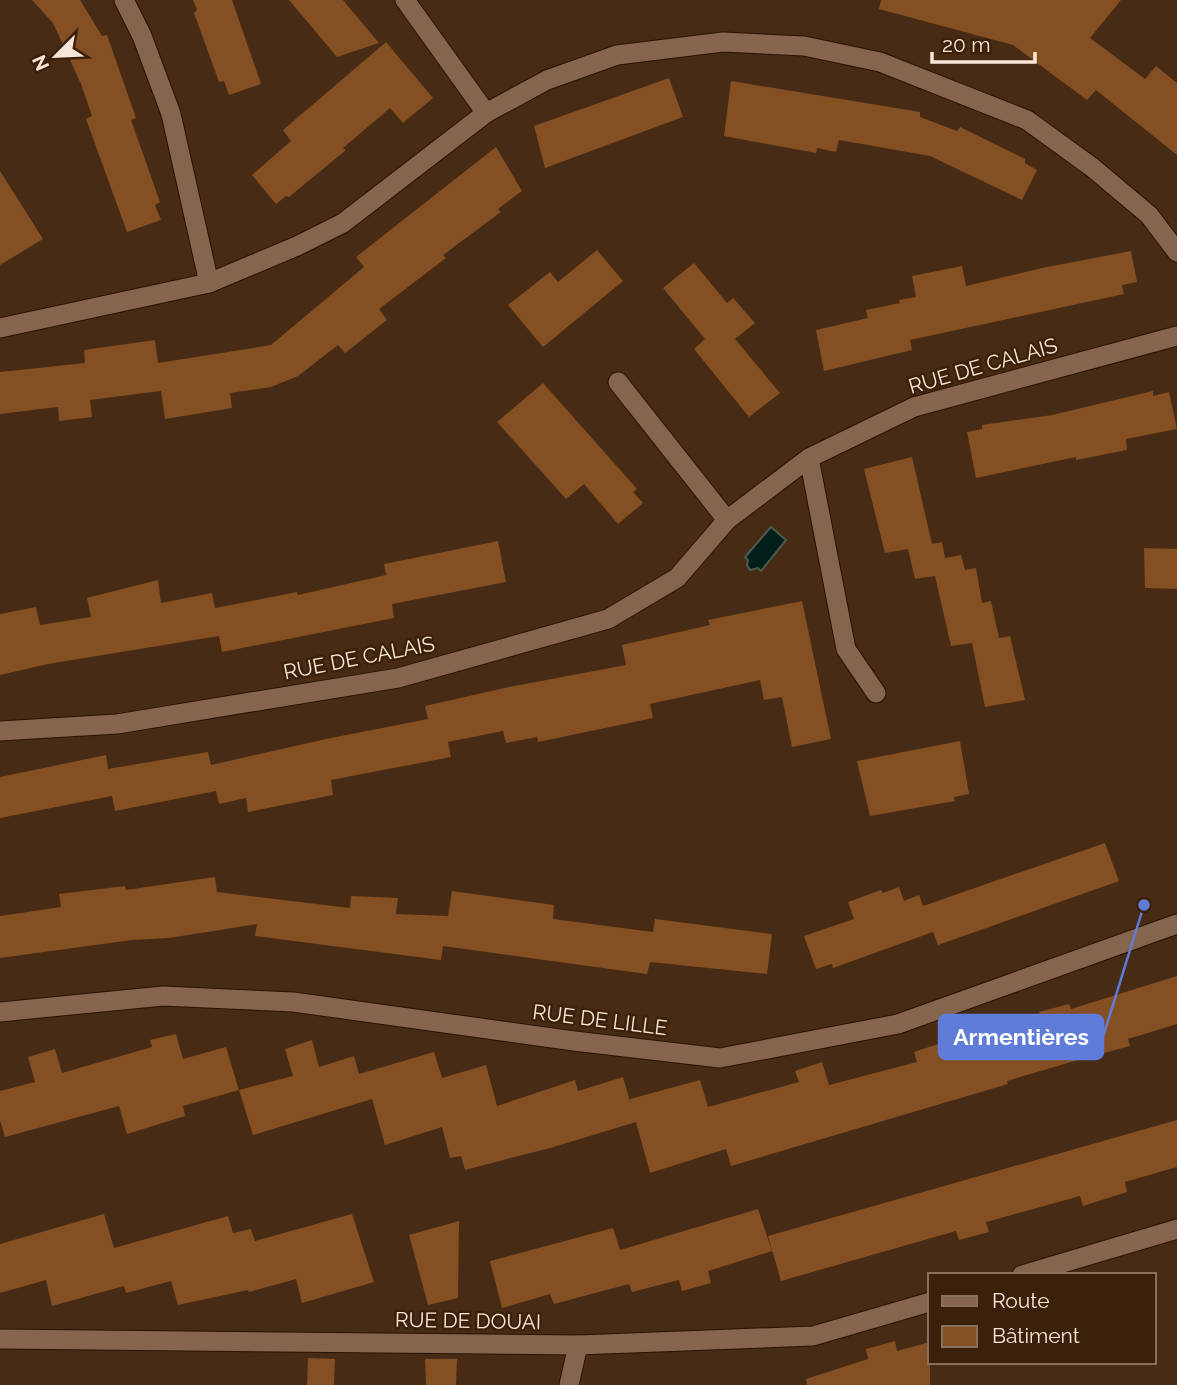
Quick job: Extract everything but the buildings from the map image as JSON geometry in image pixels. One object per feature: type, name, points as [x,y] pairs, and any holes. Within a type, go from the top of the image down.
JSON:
[{"type":"street","points":[[124,0],[142,36],[172,114],[209,283]]},
{"type":"street","points":[[405,0],[486,113]]},
{"type":"street","points":[[0,328],[209,283],[297,246],[343,223],[486,113],[547,80],[617,55],[723,42],[804,46],[880,62],[1027,120],[1093,168],[1149,215],[1177,252]]},
{"type":"street","name":"RUE DE CALAIS","points":[[0,731],[117,724],[398,678],[608,619],[677,578],[727,520],[809,458],[914,407],[1177,336]]},
{"type":"street","points":[[618,382],[727,520]]},
{"type":"street","points":[[809,458],[846,649],[876,693]]},
{"type":"street","name":"RUE DE LILLE","points":[[0,1012],[163,996],[293,1002],[573,1041],[720,1058],[898,1024],[1177,924]]},
{"type":"street","points":[[1029,1273],[1177,1229]]},
{"type":"street","name":"RUE DE DOUAI","points":[[0,1339],[578,1345],[813,1336],[928,1302]]},
{"type":"street","points":[[569,1385],[578,1345]]},
{"type":"water","points":[[771,527],[786,540],[761,571],[758,568],[750,570],[745,557]]},
{"type":"place","name":"Armentières","points":[[1144,905]]}]
